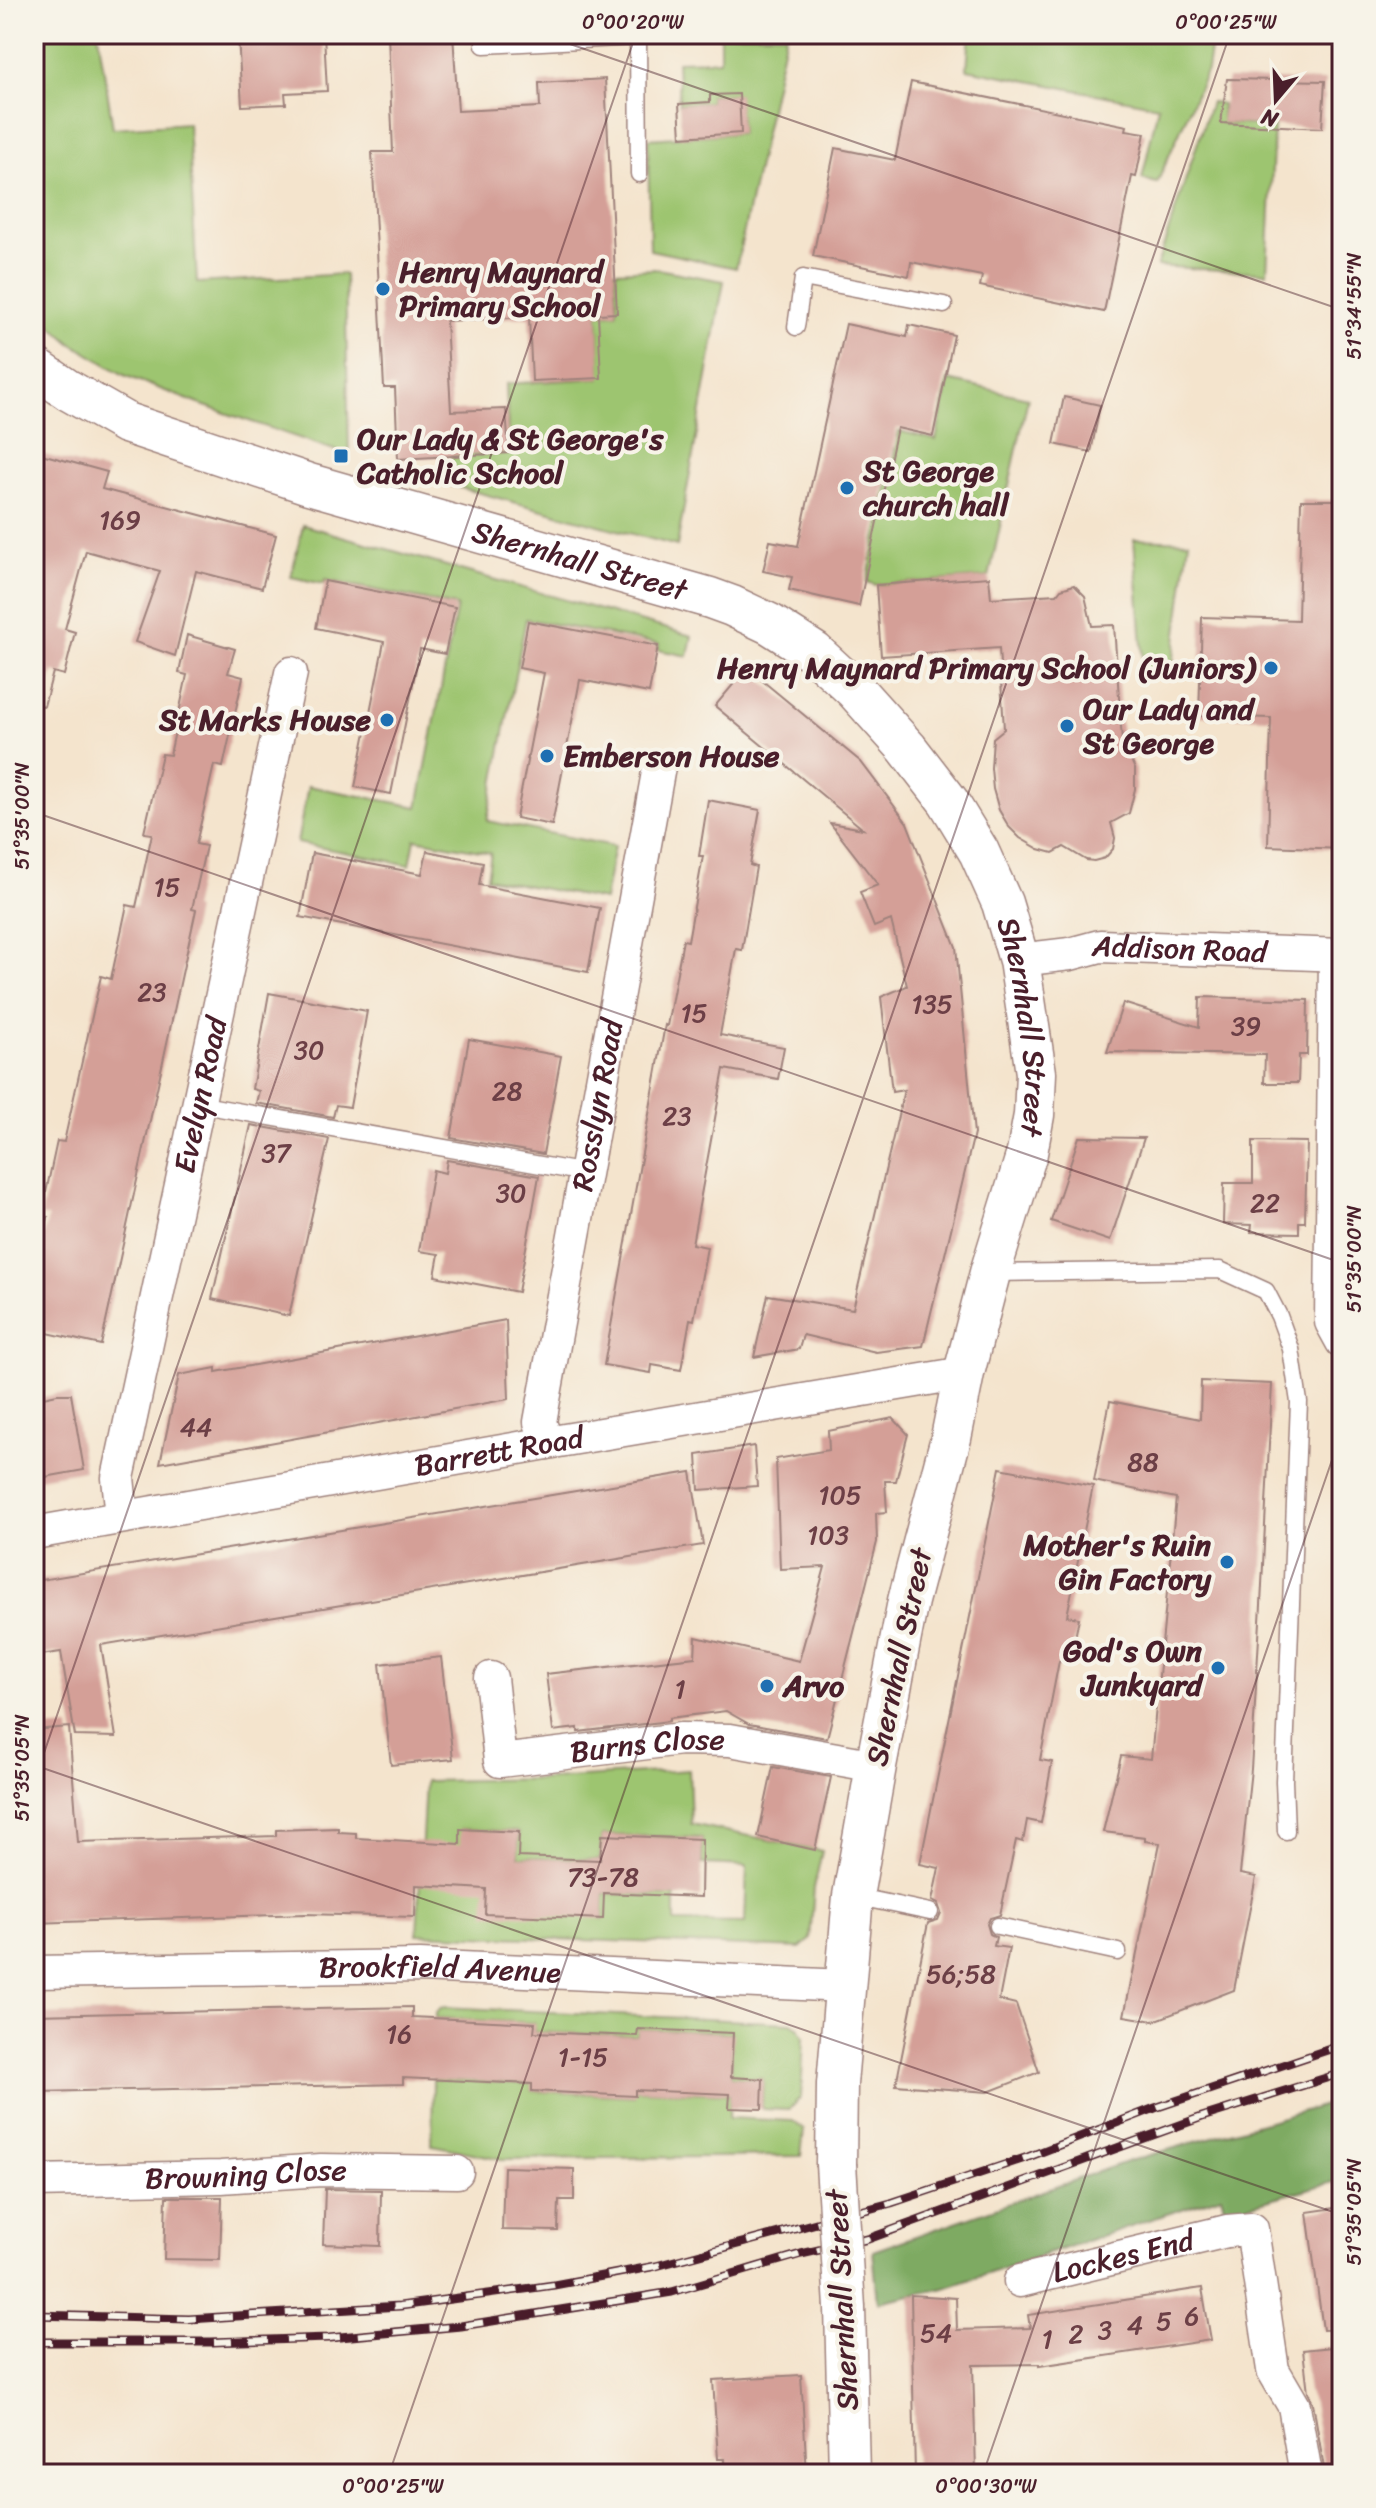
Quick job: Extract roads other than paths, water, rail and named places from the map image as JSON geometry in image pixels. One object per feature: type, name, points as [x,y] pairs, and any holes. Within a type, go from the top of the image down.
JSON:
[{"type":"street","name":"Shernhall Street","points":[[34,367],[126,423],[309,484],[710,598],[770,624],[814,652],[854,689],[907,748],[948,801],[985,864],[1002,903],[1019,960],[1036,1073],[1034,1115],[1027,1153],[990,1273],[964,1373],[951,1438],[908,1601],[853,1896],[837,2084],[836,2164],[845,2307],[849,2474]]},
{"type":"street","name":"Evelyn Road","points":[[122,1516],[118,1478],[291,673]]},
{"type":"street","name":"Rosslyn Road","points":[[547,1443],[540,1422],[659,767]]},
{"type":"street","name":"Addison Road","points":[[1019,960],[1070,954],[1100,946],[1338,955]]},
{"type":"street","points":[[1338,955],[1331,1322],[1342,1342]]},
{"type":"street","name":"Barrett Road","points":[[34,1533],[964,1373]]},
{"type":"street","name":"Burns Close","points":[[491,1678],[500,1761],[681,1739],[730,1740],[876,1766]]},
{"type":"street","name":"Brookfield Avenue","points":[[34,1972],[420,1966],[845,1986]]},
{"type":"street","name":"Browning Close","points":[[34,2181],[221,2177],[321,2170],[457,2172]]},
{"type":"street","name":"Lockes End","points":[[1020,2281],[1227,2231],[1252,2229],[1273,2370],[1294,2406],[1306,2474]]},
{"type":"lane","points":[[484,34],[484,45],[638,37],[639,174]]},
{"type":"lane","points":[[796,327],[803,278],[944,305]]},
{"type":"lane","points":[[197,1104],[586,1173]]},
{"type":"lane","points":[[990,1273],[1220,1270],[1266,1291],[1291,1349],[1299,1402],[1284,1781],[1286,1831]]},
{"type":"lane","points":[[853,1896],[930,1912]]},
{"type":"lane","points":[[998,1926],[1118,1952]]},
{"type":"railway","points":[[34,2315],[189,2319],[400,2306],[554,2285],[656,2266],[891,2203],[1342,2045]]},
{"type":"railway","points":[[34,2342],[329,2338],[461,2326],[672,2292],[801,2254],[868,2239],[1202,2117],[1342,2073]]},
{"type":"place","name":"Henry Maynard Primary School","points":[[383,289]]},
{"type":"place","name":"Our Lady & St George's Catholic School","points":[[341,456]]},
{"type":"place","name":"St George church hall","points":[[847,488]]},
{"type":"place","name":"Henry Maynard Primary School (Juniors)","points":[[1271,668]]},
{"type":"place","name":"St Marks House","points":[[387,720]]},
{"type":"place","name":"Our Lady and St George","points":[[1067,726]]},
{"type":"place","name":"Emberson House","points":[[547,756]]},
{"type":"place","name":"Mother's Ruin Gin Factory","points":[[1227,1562]]},
{"type":"place","name":"God's Own Junkyard","points":[[1218,1668]]},
{"type":"place","name":"Arvo","points":[[767,1686]]}]
